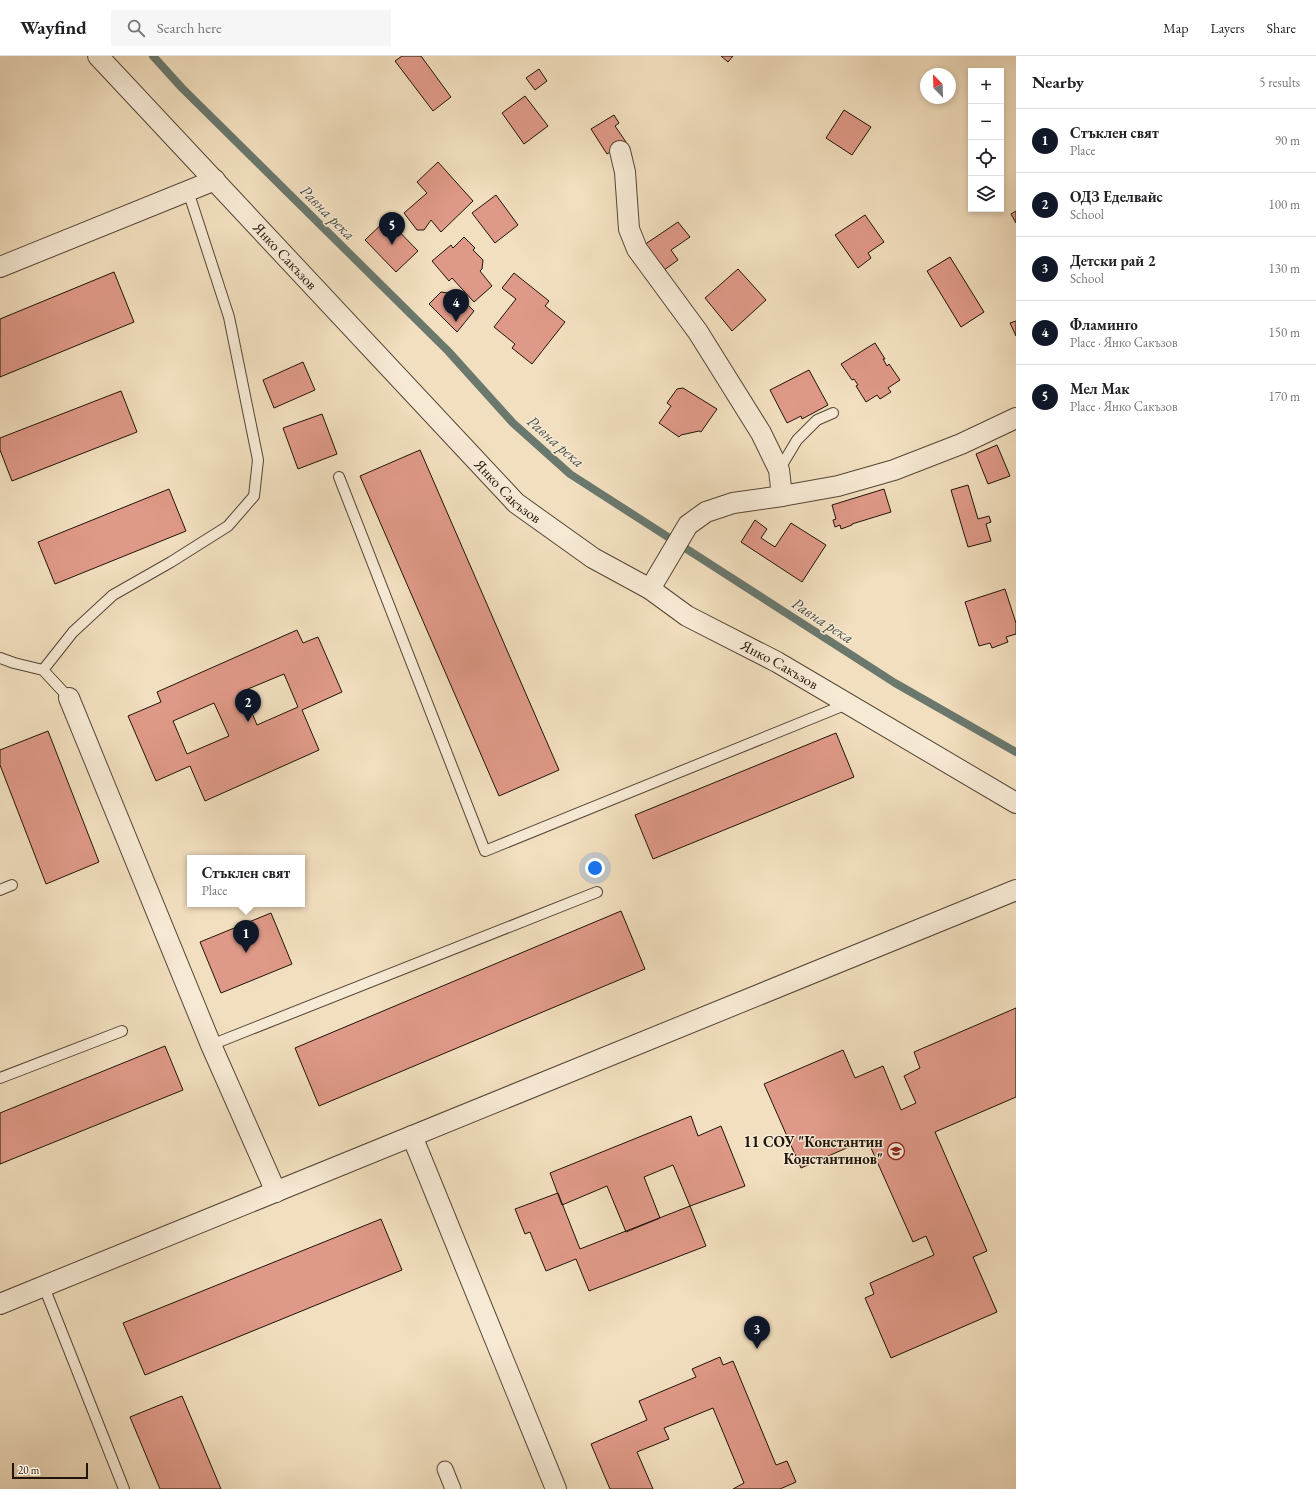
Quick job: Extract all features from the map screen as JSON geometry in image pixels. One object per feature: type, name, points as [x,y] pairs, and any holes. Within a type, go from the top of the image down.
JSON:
[{"type":"street","name":"Янко Сакъзов","points":[[98,56],[516,503],[593,558],[650,589],[687,616],[777,662],[1016,803]]},
{"type":"street","points":[[620,151],[625,172],[629,229],[637,250],[698,332],[761,433],[779,470],[782,496]]},
{"type":"street","points":[[0,267],[215,180]]},
{"type":"street","points":[[650,589],[688,525],[706,512],[733,503],[838,486],[894,470],[961,444],[1016,418]]},
{"type":"street","points":[[69,698],[211,1045],[276,1192]]},
{"type":"street","points":[[0,1304],[1016,890]]},
{"type":"street","points":[[412,1136],[556,1489]]},
{"type":"street","points":[[445,1469],[453,1489]]},
{"type":"lane","points":[[43,670],[73,632],[113,595],[171,562],[228,526],[254,496],[258,460],[229,317],[188,191]]},
{"type":"lane","points":[[779,470],[797,440],[817,420],[833,413]]},
{"type":"lane","points":[[339,477],[485,851],[848,704]]},
{"type":"lane","points":[[0,658],[43,670],[69,698]]},
{"type":"lane","points":[[0,890],[12,885]]},
{"type":"lane","points":[[211,1045],[597,892]]},
{"type":"lane","points":[[0,1078],[122,1031]]},
{"type":"lane","points":[[44,1287],[124,1489]]},
{"type":"building","points":[[402,56],[421,56],[451,97],[433,111],[395,61]]},
{"type":"building","points":[[721,56],[733,56],[728,62]]},
{"type":"building","points":[[539,69],[547,81],[535,90],[526,78]]},
{"type":"building","points":[[525,96],[548,126],[524,144],[502,113]]},
{"type":"building","points":[[844,110],[871,127],[852,155],[826,138]]},
{"type":"building","points":[[614,115],[619,123],[615,126],[626,142],[607,154],[591,129]]},
{"type":"building","points":[[438,162],[473,201],[441,232],[431,220],[424,230],[417,230],[404,213],[427,193],[417,182]]},
{"type":"building","points":[[496,195],[518,225],[495,243],[472,213]]},
{"type":"building","points":[[1016,211],[1016,223],[1011,214]]},
{"type":"building","points":[[865,215],[884,242],[868,253],[871,258],[858,268],[835,235]]},
{"type":"building","points":[[387,219],[418,251],[396,272],[365,240]]},
{"type":"building","points":[[678,222],[690,237],[671,250],[678,260],[660,273],[641,247]]},
{"type":"building","points":[[464,237],[475,248],[473,250],[483,260],[482,269],[480,271],[492,286],[474,302],[452,278],[449,281],[432,261],[451,245],[453,248]]},
{"type":"building","points":[[950,257],[984,312],[961,327],[927,271]]},
{"type":"building","points":[[738,269],[766,300],[732,331],[705,298]]},
{"type":"building","points":[[114,272],[134,322],[0,377],[0,319]]},
{"type":"building","points":[[514,273],[549,301],[545,306],[565,322],[532,364],[512,348],[515,344],[494,327],[516,299],[502,288]]},
{"type":"building","points":[[441,292],[456,294],[474,311],[457,332],[429,304]]},
{"type":"building","points":[[1016,321],[1016,336],[1010,323]]},
{"type":"building","points":[[875,343],[885,359],[883,359],[887,366],[889,364],[900,380],[888,388],[891,392],[880,399],[877,395],[866,402],[856,386],[858,385],[854,379],[852,380],[841,364]]},
{"type":"building","points":[[303,362],[315,390],[274,408],[263,380]]},
{"type":"building","points":[[809,370],[828,405],[802,419],[801,416],[787,423],[770,390]]},
{"type":"building","points":[[683,388],[717,409],[701,432],[699,431],[681,435],[679,437],[659,423],[671,406],[667,403],[677,389]]},
{"type":"building","points":[[121,391],[137,432],[12,481],[0,450],[0,438]]},
{"type":"building","points":[[322,414],[337,454],[298,469],[283,428]]},
{"type":"building","points":[[997,445],[1010,476],[988,484],[976,454]]},
{"type":"building","points":[[420,450],[559,770],[499,796],[360,476]]},
{"type":"building","points":[[968,485],[978,519],[989,516],[991,522],[986,524],[991,541],[968,547],[951,490]]},
{"type":"building","points":[[169,489],[186,531],[55,584],[38,542]]},
{"type":"building","points":[[884,489],[891,512],[841,529],[840,525],[835,527],[833,520],[836,519],[832,505]]},
{"type":"building","points":[[755,520],[767,529],[761,538],[775,547],[791,523],[826,545],[802,582],[741,542]]},
{"type":"building","points":[[1005,589],[1016,623],[1016,634],[1006,637],[1008,642],[992,648],[990,643],[979,646],[965,602]]},
{"type":"building","points":[[297,630],[303,643],[318,637],[342,692],[302,710],[319,750],[205,801],[190,766],[156,781],[128,716],[161,702],[157,692]],"holes":[[[284,674],[298,707],[257,725],[243,691]],[[214,703],[229,736],[187,754],[173,721]]]},
{"type":"building","points":[[48,731],[99,862],[46,884],[0,765],[0,750]]},
{"type":"building","points":[[836,733],[854,777],[653,859],[635,815]]},
{"type":"building","points":[[621,911],[645,969],[319,1106],[295,1048]]},
{"type":"building","points":[[271,913],[292,964],[221,993],[200,942]]},
{"type":"building","points":[[1016,1008],[1016,1097],[935,1132],[987,1251],[973,1257],[997,1312],[891,1358],[865,1298],[874,1294],[870,1283],[934,1255],[926,1236],[913,1242],[867,1139],[801,1168],[764,1084],[843,1050],[855,1078],[883,1066],[901,1110],[916,1103],[904,1076],[920,1068],[914,1052]]},
{"type":"building","points":[[165,1046],[183,1090],[0,1164],[0,1113]]},
{"type":"building","points":[[691,1116],[698,1136],[721,1126],[745,1186],[690,1206],[673,1165],[644,1177],[660,1218],[626,1232],[607,1186],[562,1205],[550,1173]]},
{"type":"building","points":[[558,1193],[580,1249],[690,1206],[706,1246],[589,1291],[576,1259],[546,1271],[530,1232],[525,1234],[515,1209]]},
{"type":"building","points":[[381,1219],[402,1270],[145,1375],[123,1323]]},
{"type":"building","points":[[720,1357],[723,1365],[733,1361],[776,1465],[787,1461],[796,1482],[780,1489],[733,1489],[744,1483],[713,1408],[664,1428],[669,1439],[637,1452],[653,1489],[610,1489],[591,1444],[647,1420],[639,1401],[696,1377],[692,1369]]},
{"type":"building","points":[[182,1396],[221,1489],[160,1489],[130,1417]]},
{"type":"waterway","name":"Равна река","points":[[153,56],[182,88],[448,351],[513,423],[570,474],[895,683],[1016,752]]},
{"type":"place","name":"Мел Мак","points":[[392,245]]},
{"type":"place","name":"Фламинго","points":[[456,322]]},
{"type":"place","name":"ОДЗ Еделвайс","points":[[248,722]]},
{"type":"place","name":"Стъклен свят","points":[[246,953]]},
{"type":"place","name":"11 СОУ \"Константин Константинов\"","points":[[896,1151]]},
{"type":"place","name":"Детски рай 2","points":[[757,1349]]}]
